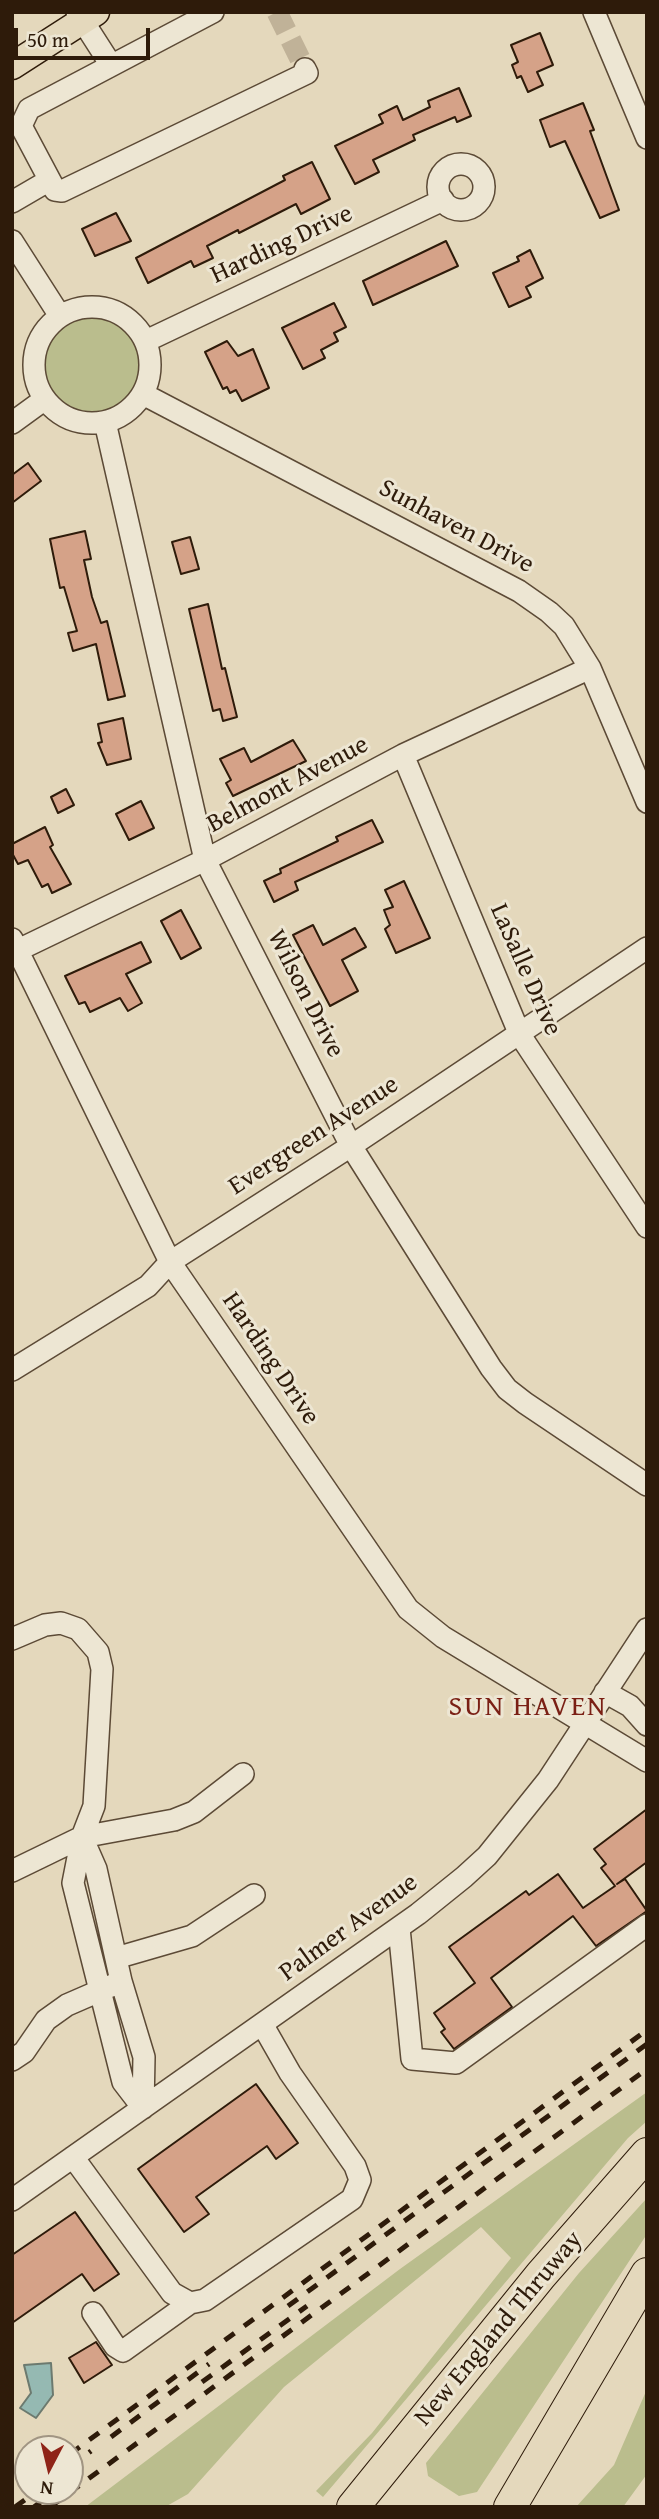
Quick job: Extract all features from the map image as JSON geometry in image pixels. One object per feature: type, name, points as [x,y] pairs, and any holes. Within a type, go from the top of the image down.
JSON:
[{"type":"highway","name":"New England Thruway","points":[[353,2507],[541,2275],[647,2154]]},
{"type":"highway","points":[[510,2507],[647,2274]]},
{"type":"main road","points":[[12,66],[86,15]]},
{"type":"street","points":[[213,12],[29,109],[21,126],[55,190],[62,191],[307,73],[305,69]]},
{"type":"street","points":[[594,12],[647,138]]},
{"type":"street","points":[[86,15],[111,65]]},
{"type":"street","points":[[12,202],[48,181]]},
{"type":"street","name":"Harding Drive","points":[[146,341],[443,200]]},
{"type":"street","points":[[12,241],[60,316]]},
{"type":"street","points":[[92,307],[108,309],[124,316],[146,341],[151,358],[150,377],[143,394],[127,412],[106,422],[72,420],[57,412],[45,400],[36,383],[35,355],[46,329],[60,316],[92,307]]},
{"type":"street","name":"Sunhaven Drive","points":[[143,394],[519,591],[564,626],[590,668],[647,802]]},
{"type":"street","points":[[12,423],[45,400]]},
{"type":"street","name":"Wilson Drive","points":[[106,422],[205,860],[351,1146],[507,1389],[647,1485]]},
{"type":"street","name":"Belmont Avenue","points":[[14,947],[205,860],[403,755],[590,668]]},
{"type":"street","name":"LaSalle Drive","points":[[403,755],[520,1035],[647,1227]]},
{"type":"street","name":"Harding Drive","points":[[14,947],[170,1262],[408,1609],[443,1637],[647,1761]]},
{"type":"street","name":"Evergreen Avenue","points":[[12,1370],[148,1286],[170,1262],[520,1035],[647,948]]},
{"type":"street","points":[[12,1639],[45,1625],[61,1623],[78,1629],[98,1652],[102,1669],[94,1806],[82,1837],[72,1883],[123,2082],[143,2108]]},
{"type":"street","name":"Palmer Avenue","points":[[12,2200],[399,1928],[487,1856],[548,1780],[647,1629]]},
{"type":"street","points":[[606,1692],[630,1706],[647,1725]]},
{"type":"street","points":[[12,1871],[82,1837],[174,1820],[194,1812],[243,1774]]},
{"type":"street","points":[[82,1837],[96,1869],[121,1981],[144,2057],[143,2108]]},
{"type":"street","points":[[116,1958],[192,1936],[254,1895]]},
{"type":"street","points":[[399,1928],[412,2059],[456,2063],[647,1925]]},
{"type":"street","points":[[12,2060],[24,2052],[46,2020],[67,2006],[121,1981]]},
{"type":"street","points":[[93,2313],[115,2346],[123,2351],[190,2303],[205,2300],[352,2199],[358,2190],[360,2180],[355,2166],[290,2073],[262,2024]]},
{"type":"street","points":[[73,2157],[172,2293],[190,2303]]},
{"type":"green space","points":[[92,315],[112,319],[129,330],[140,347],[144,367],[140,387],[129,404],[112,415],[92,419],[72,415],[55,404],[44,387],[40,367],[44,347],[55,330],[72,319]]},
{"type":"green space","points":[[647,2092],[647,2121],[628,2138],[323,2497],[316,2491],[372,2433],[511,2258],[481,2227],[284,2387],[188,2494],[165,2507],[85,2507],[400,2269]]},
{"type":"green space","points":[[647,2198],[647,2234],[477,2492],[459,2496],[428,2476],[426,2463],[579,2273]]},
{"type":"green space","points":[[647,2389],[647,2474],[623,2507],[576,2507],[614,2465]]},
{"type":"water","points":[[51,2363],[53,2395],[36,2418],[20,2408],[31,2393],[24,2365]]},
{"type":"building","points":[[540,33],[553,65],[537,72],[543,85],[528,92],[521,76],[517,78],[512,65],[518,62],[511,45]]},
{"type":"building","points":[[459,88],[471,116],[457,122],[455,117],[413,135],[415,140],[373,160],[379,172],[355,184],[335,146],[383,123],[379,115],[397,106],[403,120],[430,107],[428,101]]},
{"type":"building","points":[[583,103],[594,130],[590,131],[619,210],[600,218],[565,141],[550,147],[540,120]]},
{"type":"building","points":[[312,162],[330,199],[301,214],[296,204],[239,233],[238,230],[207,246],[213,258],[194,267],[191,261],[148,283],[136,258],[285,180],[283,176]]},
{"type":"building","points":[[116,213],[131,241],[95,256],[82,229]]},
{"type":"building","points":[[446,241],[458,266],[373,305],[363,281]]},
{"type":"building","points":[[530,250],[543,278],[526,287],[531,297],[509,307],[493,273],[519,261],[517,257]]},
{"type":"building","points":[[334,303],[346,327],[334,333],[338,341],[321,350],[325,358],[303,369],[282,328]]},
{"type":"building","points":[[227,341],[238,356],[253,349],[269,388],[242,401],[236,390],[230,393],[227,387],[223,389],[205,352]]},
{"type":"building","points":[[28,463],[41,481],[12,503],[12,475]]},
{"type":"building","points":[[85,531],[91,559],[84,560],[92,597],[101,623],[107,621],[125,696],[108,700],[96,644],[73,651],[68,633],[77,631],[64,587],[60,588],[50,539]]},
{"type":"building","points":[[190,537],[199,569],[181,574],[172,542]]},
{"type":"building","points":[[208,604],[222,669],[225,668],[237,717],[223,721],[220,709],[213,711],[189,609]]},
{"type":"building","points":[[123,718],[131,759],[107,765],[98,743],[102,742],[98,724]]},
{"type":"building","points":[[293,740],[306,761],[233,796],[226,783],[231,780],[220,759],[244,748],[251,762]]},
{"type":"building","points":[[66,789],[74,805],[58,813],[51,797]]},
{"type":"building","points":[[141,801],[154,828],[129,840],[116,814]]},
{"type":"building","points":[[372,820],[383,842],[295,882],[298,890],[274,902],[264,881],[281,873],[280,869],[338,841],[336,837]]},
{"type":"building","points":[[45,827],[53,845],[50,847],[71,884],[52,893],[48,884],[42,887],[28,860],[18,864],[12,853],[12,844]]},
{"type":"building","points":[[404,881],[430,938],[396,953],[385,929],[390,925],[384,910],[393,907],[385,890]]},
{"type":"building","points":[[181,910],[201,948],[181,959],[161,921]]},
{"type":"building","points":[[313,925],[323,945],[355,928],[366,947],[342,960],[358,991],[330,1006],[293,935]]},
{"type":"building","points":[[141,942],[151,962],[126,974],[142,1003],[128,1011],[120,998],[90,1012],[85,1002],[79,1004],[65,976]]},
{"type":"building","points":[[647,1809],[647,1862],[617,1884],[625,1879],[647,1911],[596,1946],[573,1916],[491,1978],[512,2007],[454,2049],[441,2032],[445,2029],[434,2013],[475,1983],[449,1947],[526,1891],[529,1895],[558,1874],[583,1908],[615,1886],[601,1868],[606,1864],[594,1849]]},
{"type":"building","points":[[256,2084],[298,2143],[276,2159],[267,2146],[196,2197],[209,2214],[184,2232],[138,2169]]},
{"type":"building","points":[[75,2212],[119,2274],[94,2291],[82,2274],[12,2323],[12,2255]]},
{"type":"building","points":[[96,2342],[112,2365],[84,2383],[69,2358]]},
{"type":"tunnel","points":[[277,12],[305,69]]},
{"type":"railway","points":[[84,2444],[647,2030]]},
{"type":"railway","points":[[288,2306],[647,2044]]},
{"type":"railway","points":[[50,2507],[647,2069]]},
{"type":"railway","points":[[202,2382],[307,2306]]},
{"type":"railway","points":[[111,2437],[209,2364]]},
{"type":"railway","points":[[84,2456],[91,2451]]},
{"type":"district","name":"SUN HAVEN","points":[[528,1708]]}]
